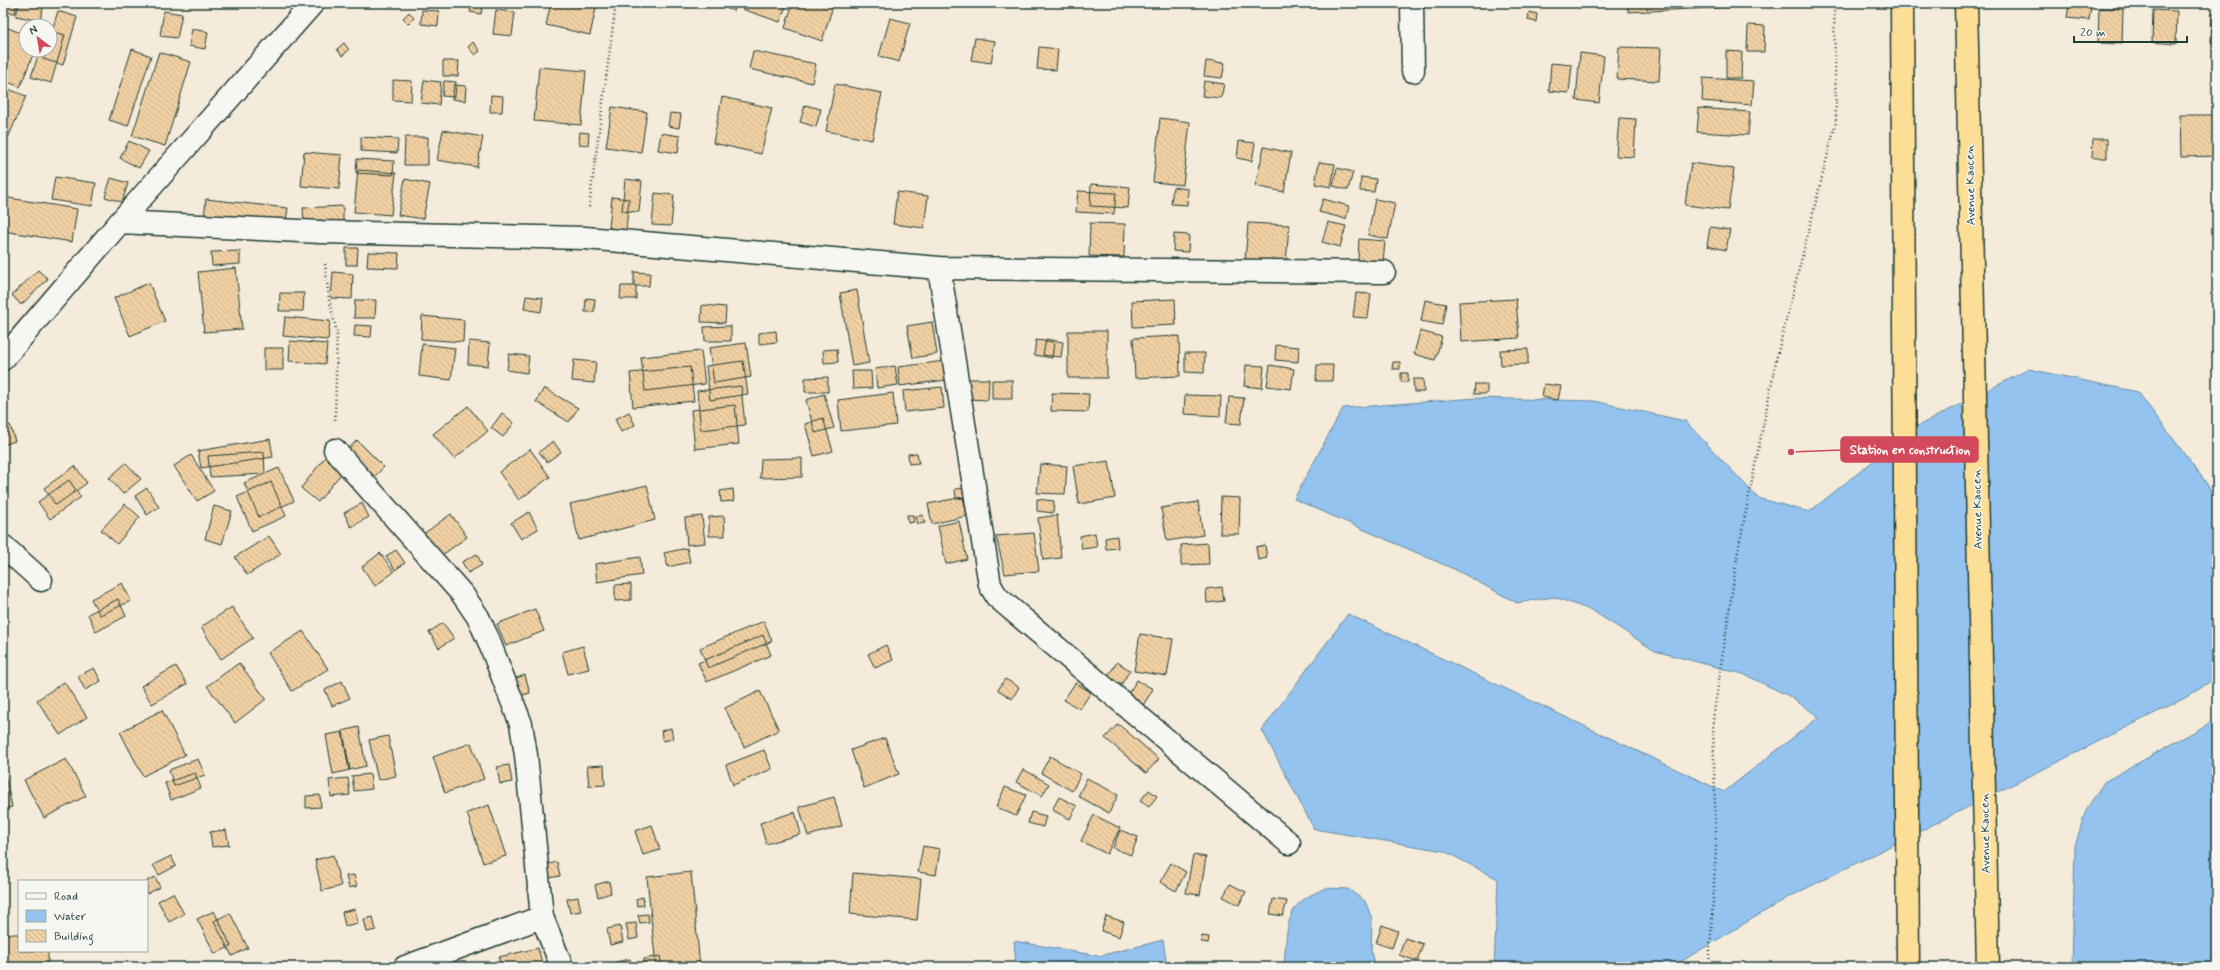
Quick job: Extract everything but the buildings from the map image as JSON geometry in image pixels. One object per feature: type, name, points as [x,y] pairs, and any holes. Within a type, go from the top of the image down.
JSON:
[{"type":"highway","points":[[1902,3],[1908,967]]},
{"type":"highway","name":"Avenue Kaocen","points":[[1966,3],[1988,967]]},
{"type":"street","points":[[3,359],[120,222],[313,3]]},
{"type":"street","points":[[1412,3],[1413,72]]},
{"type":"street","points":[[120,222],[321,232],[585,238],[939,268],[1384,272]]},
{"type":"street","points":[[939,268],[990,586],[997,597],[1289,843]]},
{"type":"street","points":[[334,450],[463,595],[478,617],[488,639],[521,724],[526,755],[542,917],[562,967]]},
{"type":"street","points":[[3,546],[41,580]]},
{"type":"street","points":[[405,967],[542,917]]},
{"type":"path","points":[[585,238],[616,3]]},
{"type":"path","points":[[1709,967],[1716,849],[1713,720],[1738,551],[1777,356],[1836,122],[1834,3]]},
{"type":"path","points":[[321,232],[329,299],[337,333],[334,450]]},
{"type":"water","points":[[2029,369],[2138,392],[2207,484],[2217,505],[2217,677],[2185,698],[1787,898],[1672,967],[1494,967],[1498,879],[1444,851],[1314,829],[1262,730],[1348,614],[1724,792],[1819,717],[1789,696],[1743,674],[1655,651],[1593,611],[1554,597],[1517,603],[1456,570],[1294,499],[1343,408],[1476,398],[1594,401],[1685,421],[1758,498],[1809,512],[1916,427]]},
{"type":"water","points":[[2217,719],[2217,967],[2072,967],[2075,846],[2086,810],[2104,782]]},
{"type":"water","points":[[1325,888],[1348,889],[1365,901],[1372,919],[1371,952],[1375,967],[1284,967],[1287,931],[1292,913],[1303,900]]},
{"type":"water","points":[[1163,940],[1167,967],[1016,967],[1014,941],[1099,956]]},
{"type":"place","name":"Station en construction","points":[[1791,452]]}]
